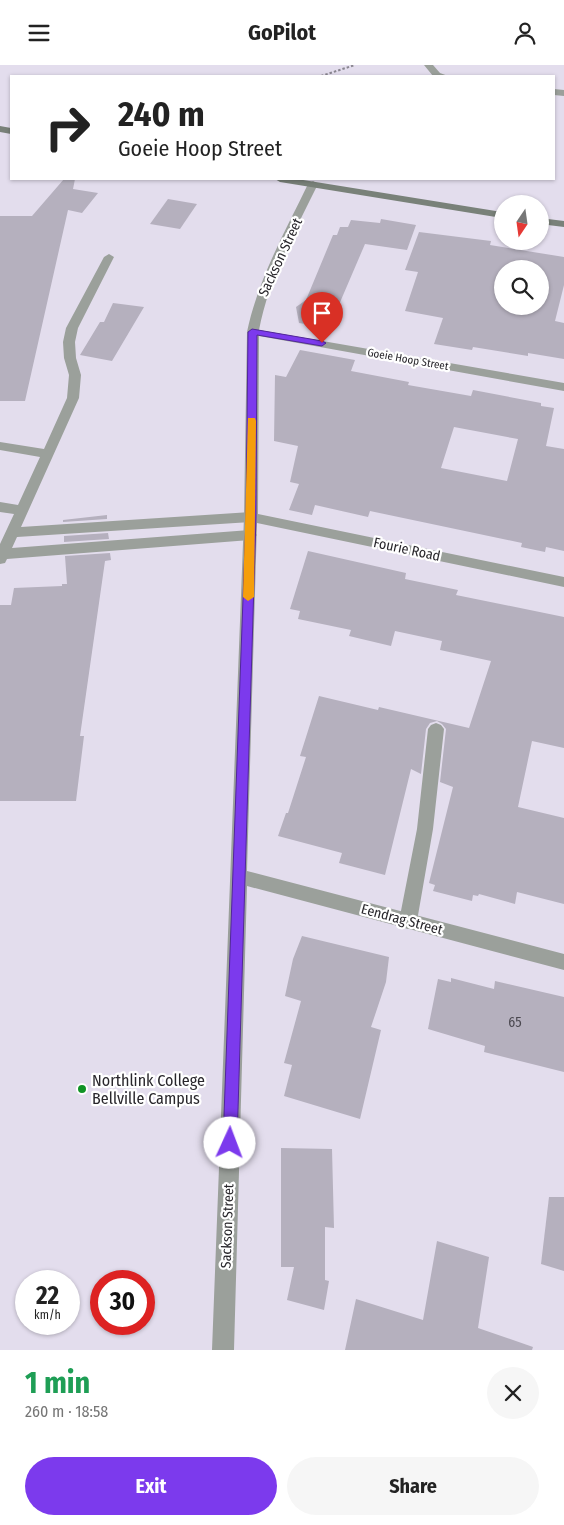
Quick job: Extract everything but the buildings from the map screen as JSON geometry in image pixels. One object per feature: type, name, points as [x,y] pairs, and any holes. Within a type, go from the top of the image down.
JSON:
[{"type":"street","points":[[428,65],[437,75]]},
{"type":"street","points":[[286,180],[494,214]]},
{"type":"street","name":"Sackson Street","points":[[223,1350],[251,517],[252,332],[268,278],[313,185]]},
{"type":"street","points":[[549,222],[564,224]]},
{"type":"street","points":[[1,556],[73,398],[75,375],[70,358],[69,342],[72,328],[109,257]]},
{"type":"street","name":"Goeie Hoop Street","points":[[252,332],[564,387]]},
{"type":"street","points":[[0,446],[48,454]]},
{"type":"street","points":[[0,507],[22,511]]},
{"type":"street","name":"Fourie Road","points":[[13,532],[251,517],[564,582]]},
{"type":"street","points":[[1,556],[250,535]]},
{"type":"street","points":[[408,921],[425,829],[436,729]]},
{"type":"street","name":"Eendrag Street","points":[[239,876],[564,962]]},
{"type":"path","points":[[324,75],[355,65]]},
{"type":"slow traffic","points":[[248,597],[252,421]]},
{"type":"place","name":"Northlink College Bellville Campus","points":[[82,1089]]},
{"type":"route","points":[[230,1143],[251,517],[252,332],[322,343]]}]
